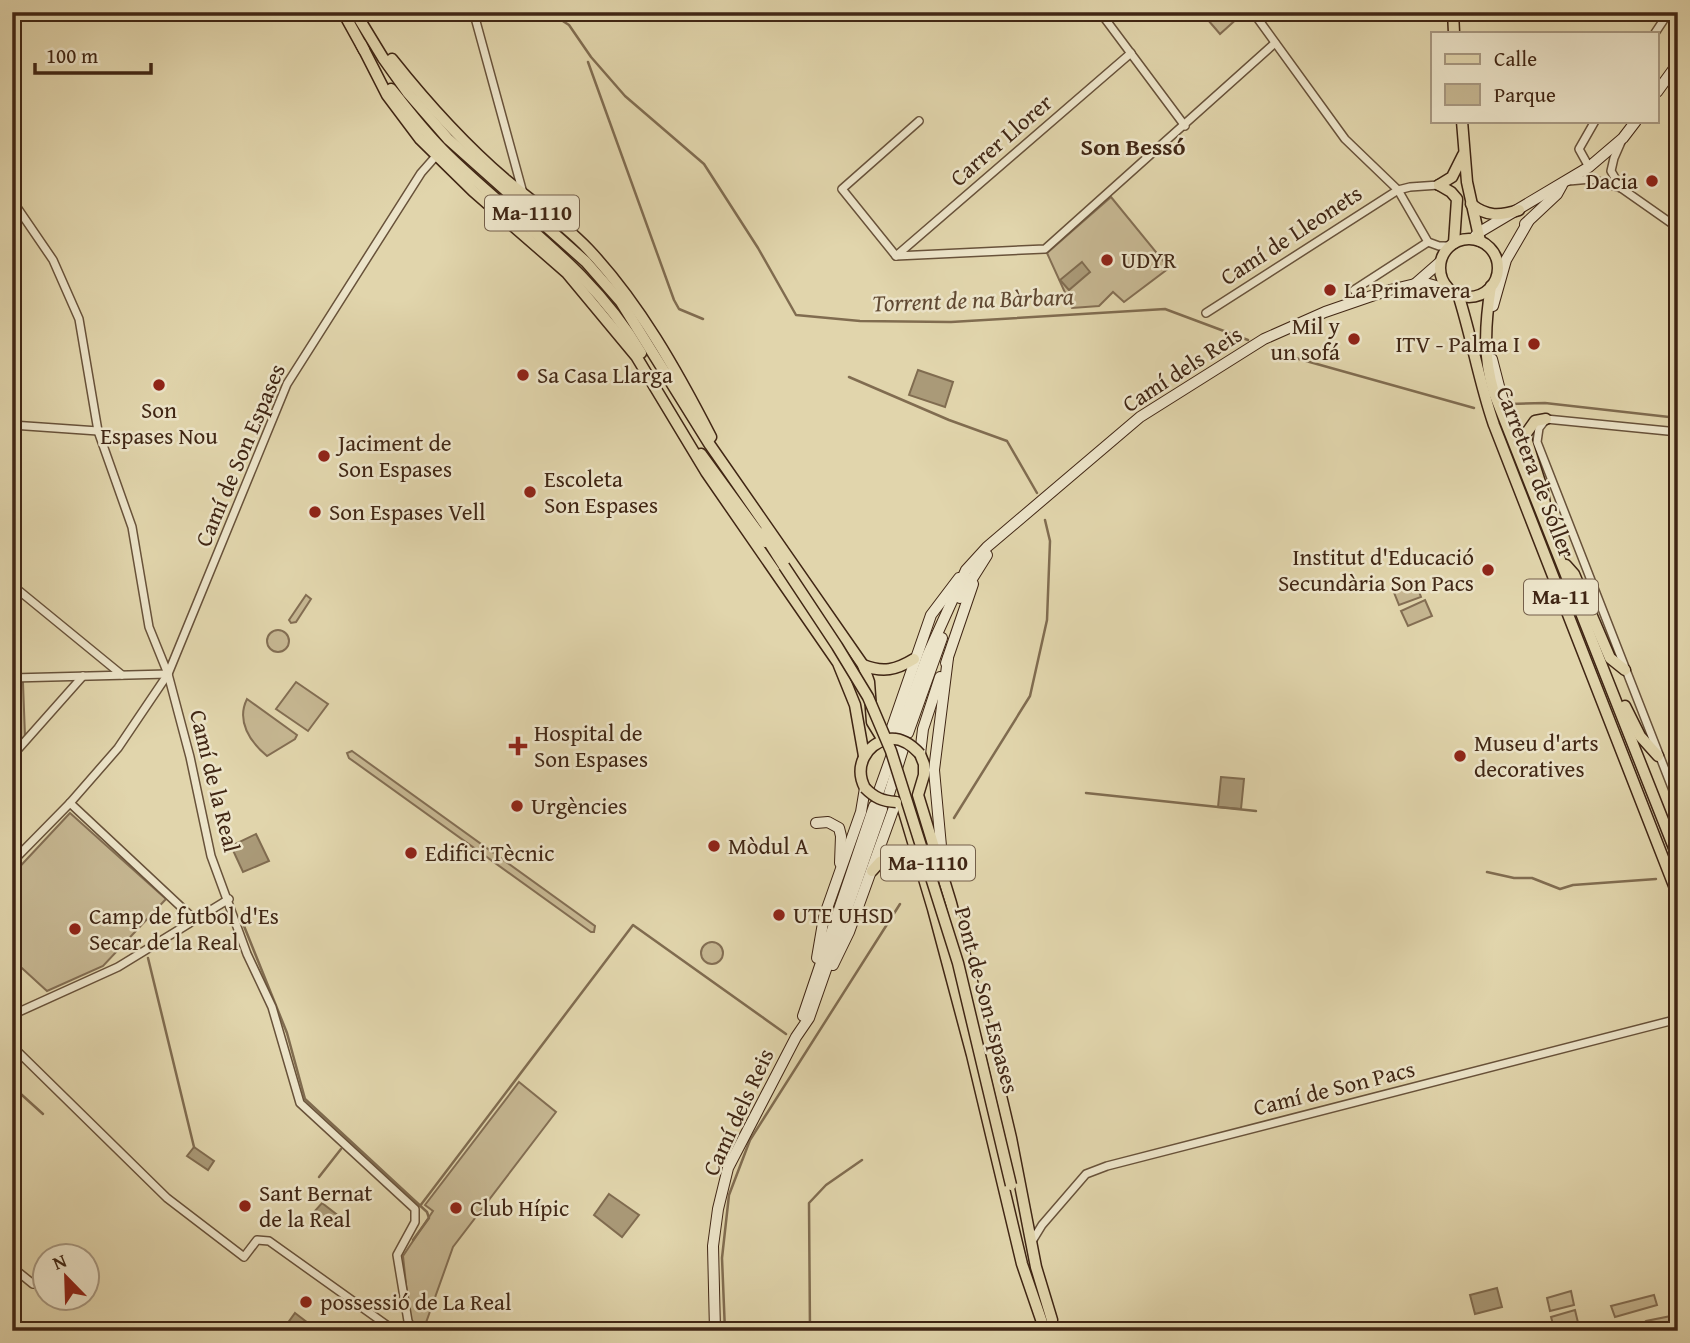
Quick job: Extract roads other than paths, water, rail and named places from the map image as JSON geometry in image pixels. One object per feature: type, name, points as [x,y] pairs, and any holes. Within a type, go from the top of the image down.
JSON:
[{"type":"main road","name":"Ma-1110","points":[[344,12],[385,81],[445,153],[587,281],[631,337],[761,550],[838,663],[855,705],[864,757],[860,774],[865,788]]},
{"type":"main road","name":"Ma-1110","points":[[355,12],[408,93],[448,139],[586,262],[621,302],[696,425],[863,666],[869,682],[872,722],[892,743]]},
{"type":"main road","points":[[355,12],[417,90],[453,130],[589,250],[649,328],[694,401],[732,476]]},
{"type":"main road","points":[[1452,12],[1454,32]]},
{"type":"main road","points":[[361,44],[387,95],[420,139],[567,272],[614,327],[636,356],[706,472],[761,550]]},
{"type":"main road","name":"Ma-11","points":[[1462,122],[1467,182],[1477,238],[1493,252],[1496,260],[1493,281]]},
{"type":"main road","points":[[1464,153],[1452,177],[1439,185],[1457,199],[1453,243],[1477,238]]},
{"type":"main road","name":"Ma-11","points":[[1454,292],[1444,283],[1439,263],[1453,243],[1467,182]]},
{"type":"main road","points":[[1471,204],[1488,215],[1507,214],[1519,209]]},
{"type":"main road","points":[[1454,292],[1476,295],[1493,281]]},
{"type":"main road","name":"Carretera de Sóller","points":[[1493,281],[1485,325],[1488,374],[1678,858]]},
{"type":"main road","name":"Carretera de Sóller","points":[[1454,292],[1467,324],[1481,388],[1494,425],[1678,896]]},
{"type":"main road","points":[[1546,419],[1535,421],[1525,435],[1543,492],[1548,527]]},
{"type":"main road","name":"Ma-1110","points":[[710,445],[784,566]]},
{"type":"main road","name":"Ma-1110","points":[[701,454],[784,566]]},
{"type":"main road","points":[[1561,559],[1574,574],[1610,658],[1625,670]]},
{"type":"main road","name":"Pont de Son Espases","points":[[784,566],[868,697],[891,751],[958,963],[1011,1185]]},
{"type":"main road","points":[[863,666],[886,671],[901,667],[914,659]]},
{"type":"main road","points":[[1602,666],[1613,678],[1640,736],[1658,756]]},
{"type":"main road","points":[[864,757],[869,749],[901,740],[912,745],[919,754]]},
{"type":"main road","name":"Ma-1110","points":[[919,754],[924,764],[924,775],[918,795],[989,1045],[1011,1138],[1031,1243],[1054,1325]]},
{"type":"main road","points":[[865,788],[884,802],[919,788]]},
{"type":"main road","name":"Ma-1110","points":[[891,797],[933,909],[972,1055],[1022,1264],[1045,1331]]},
{"type":"main road","points":[[872,871],[880,862],[892,856],[912,863],[933,909]]},
{"type":"main road","name":"Ma-1110","points":[[1011,1185],[1030,1286]]},
{"type":"main road","name":"Ma-1110","points":[[1011,1185],[1037,1282],[1054,1325]]},
{"type":"street","points":[[471,12],[474,14],[524,193]]},
{"type":"street","points":[[1100,12],[1185,126]]},
{"type":"street","points":[[1253,12],[1345,139],[1398,190],[1428,242],[1439,246],[1453,243]]},
{"type":"street","points":[[1656,12],[1667,15],[1656,32]]},
{"type":"street","points":[[919,121],[842,189],[896,256],[1045,249],[1275,43]]},
{"type":"street","name":"Carrer Llorer","points":[[896,256],[1130,53]]},
{"type":"street","points":[[1658,91],[1678,63]]},
{"type":"street","points":[[1589,167],[1579,149],[1594,122]]},
{"type":"street","points":[[1477,238],[1550,189],[1589,167],[1623,138],[1635,122]]},
{"type":"street","points":[[1621,188],[1611,171],[1623,138]]},
{"type":"street","name":"Camí de Son Espases","points":[[12,862],[70,803],[118,748],[168,674],[287,384],[421,173],[436,156]]},
{"type":"street","points":[[1548,527],[1541,497],[1501,394],[1491,353],[1490,336],[1495,294],[1506,260],[1528,222],[1542,205],[1557,194],[1565,182],[1591,179],[1621,188],[1678,228]]},
{"type":"street","points":[[1398,190],[1439,185]]},
{"type":"street","name":"Camí de Lleonets","points":[[1206,313],[1398,190]]},
{"type":"street","name":"Camí de la Real","points":[[12,200],[53,260],[79,319],[98,431],[132,527],[149,627],[168,674],[190,757],[211,856],[247,954],[272,1007],[300,1103],[415,1209],[415,1222],[397,1255],[408,1321],[413,1331]]},
{"type":"street","points":[[1493,281],[1506,250],[1522,225],[1528,222]]},
{"type":"street","points":[[1354,290],[1428,242]]},
{"type":"street","points":[[1415,284],[1439,263]]},
{"type":"street","points":[[1415,284],[1440,285],[1454,292]]},
{"type":"street","name":"Camí dels Reis","points":[[999,537],[956,603],[904,732],[928,654],[967,570],[987,547],[1140,417],[1217,368],[1265,339],[1325,312],[1372,295],[1415,284]]},
{"type":"street","points":[[1678,432],[1546,419],[1539,428],[1537,442],[1678,803]]},
{"type":"street","points":[[12,425],[98,431]]},
{"type":"street","points":[[919,754],[926,717],[982,562]]},
{"type":"street","points":[[865,788],[861,812],[824,917],[817,960],[819,979],[828,975],[849,932],[872,871],[891,797],[892,743],[914,659],[931,615],[967,570]]},
{"type":"street","points":[[12,585],[122,675]]},
{"type":"street","points":[[943,879],[934,770],[948,658]]},
{"type":"street","points":[[12,678],[168,674]]},
{"type":"street","points":[[12,756],[83,676]]},
{"type":"street","points":[[70,803],[195,920]]},
{"type":"street","name":"Camí dels Reis","points":[[715,1331],[713,1246],[728,1168],[796,1037],[809,1018],[819,979],[878,807]]},
{"type":"street","points":[[816,823],[828,822],[839,828],[841,854],[838,877]]},
{"type":"street","points":[[12,1015],[118,967],[229,900]]},
{"type":"street","name":"Camí de Son Pacs","points":[[1031,1243],[1042,1225],[1086,1174],[1107,1166],[1678,1019]]},
{"type":"street","points":[[12,1045],[167,1198],[233,1248],[244,1256],[257,1240],[269,1241],[395,1331]]},
{"type":"street","points":[[12,1267],[32,1283]]},
{"type":"waterway","name":"Torrent de na Bàrbara","points":[[535,12],[555,16],[569,25],[591,57],[625,96],[704,164],[758,248],[796,315],[860,321],[951,322],[1165,309],[1248,340]]},
{"type":"waterway","points":[[588,62],[674,300],[679,309],[703,319]]},
{"type":"waterway","points":[[1274,352],[1474,408]]},
{"type":"waterway","points":[[849,377],[949,420],[1007,441],[1037,493]]},
{"type":"waterway","points":[[1510,404],[1545,403],[1678,418]]},
{"type":"waterway","points":[[954,818],[1030,696],[1047,620],[1050,541],[1045,520]]},
{"type":"waterway","points":[[1086,793],[1256,811]]},
{"type":"waterway","points":[[1487,872],[1514,878],[1532,878],[1560,889],[1573,885],[1656,879]]},
{"type":"waterway","points":[[725,1331],[722,1258],[729,1195],[750,1140],[900,904]]},
{"type":"waterway","points":[[242,921],[287,1033],[305,1099],[427,1212],[429,1218],[413,1240]]},
{"type":"waterway","points":[[420,1206],[633,925],[786,1034]]},
{"type":"waterway","points":[[148,958],[194,1147]]},
{"type":"waterway","points":[[12,1086],[43,1114]]},
{"type":"waterway","points":[[319,1177],[341,1149]]},
{"type":"waterway","points":[[810,1331],[809,1203],[826,1185],[862,1160]]},
{"type":"place","name":"Dacia","points":[[1652,181]]},
{"type":"place","name":"UDYR","points":[[1107,260]]},
{"type":"place","name":"La Primavera","points":[[1330,290]]},
{"type":"place","name":"Mil y un sofá","points":[[1354,339]]},
{"type":"place","name":"ITV - Palma I","points":[[1534,344]]},
{"type":"place","name":"Sa Casa Llarga","points":[[523,375]]},
{"type":"place","name":"Son Espases Nou","points":[[159,385]]},
{"type":"place","name":"Jaciment de Son Espases","points":[[324,456]]},
{"type":"place","name":"Escoleta Son Espases","points":[[530,492]]},
{"type":"place","name":"Son Espases Vell","points":[[315,512]]},
{"type":"place","name":"Institut d'Educació Secundària Son Pacs","points":[[1488,570]]},
{"type":"place","name":"Hospital de Son Espases","points":[[518,746]]},
{"type":"place","name":"Museu d'arts decoratives","points":[[1460,756]]},
{"type":"place","name":"Urgències","points":[[517,806]]},
{"type":"place","name":"Mòdul A","points":[[714,846]]},
{"type":"place","name":"Edifici Tècnic","points":[[411,853]]},
{"type":"place","name":"UTE UHSD","points":[[779,915]]},
{"type":"place","name":"Camp de futbol d'Es Secar de la Real","points":[[75,929]]},
{"type":"place","name":"Sant Bernat de la Real","points":[[245,1206]]},
{"type":"place","name":"Club Hípic","points":[[456,1208]]},
{"type":"place","name":"possessió de La Real","points":[[306,1302]]},
{"type":"district","name":"Son Bessó","points":[[1133,147]]}]
